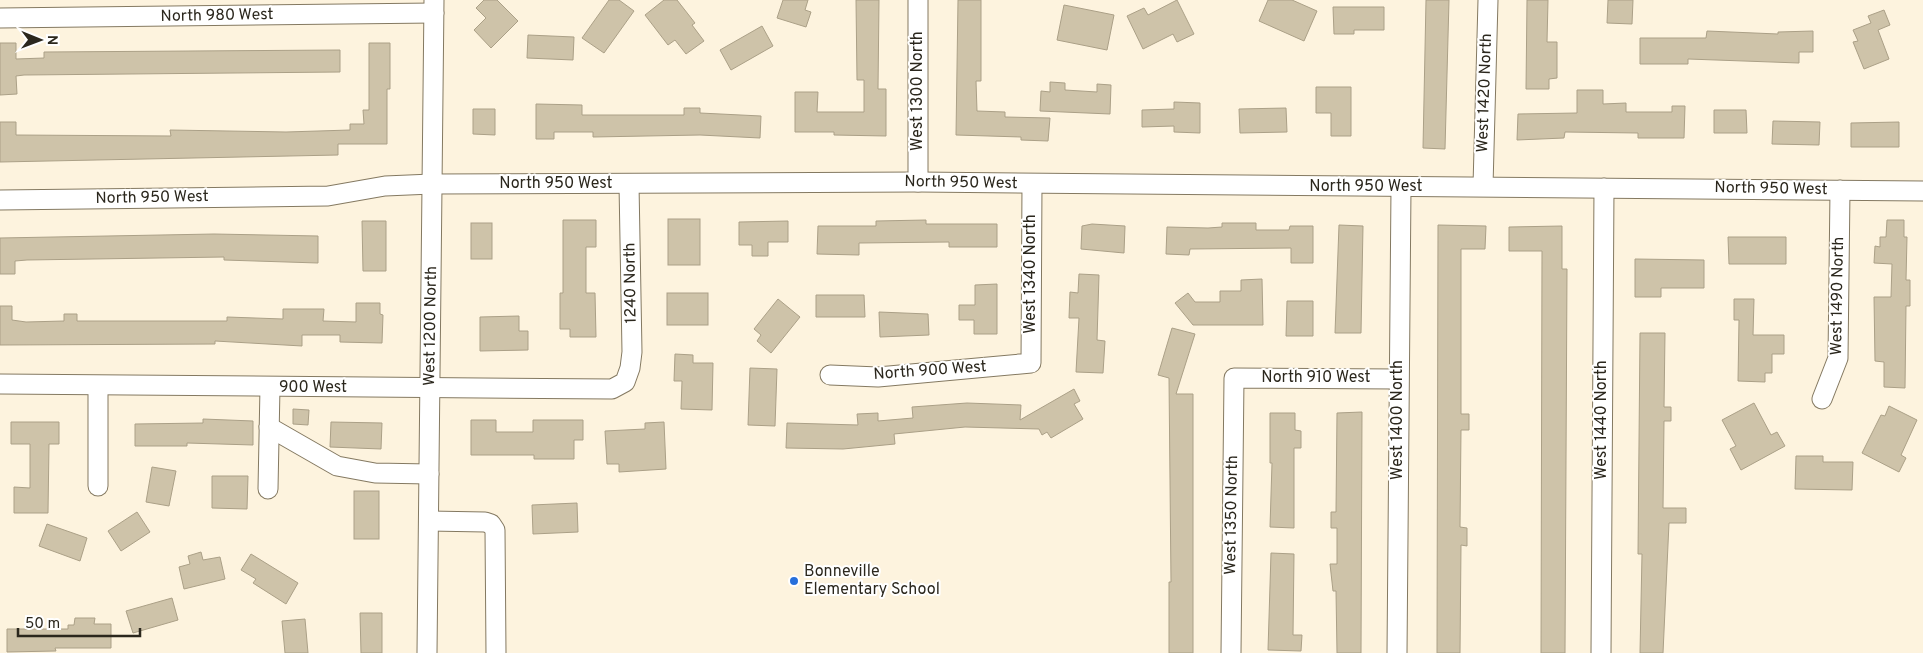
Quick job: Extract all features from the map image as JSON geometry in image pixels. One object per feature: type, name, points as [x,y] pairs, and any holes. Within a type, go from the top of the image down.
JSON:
[{"type":"street","name":"West 1300 North","points":[[918,0],[918,182]]},
{"type":"street","name":"West 1420 North","points":[[1483,186],[1488,0]]},
{"type":"street","name":"North 980 West","points":[[0,18],[434,7]]},
{"type":"street","name":"West 1200 North","points":[[427,653],[434,7]]},
{"type":"street","name":"North 950 West","points":[[0,200],[328,196],[385,186],[432,184],[918,182],[1401,188],[1483,186],[1923,191]]},
{"type":"street","name":"1240 North","points":[[625,382],[632,352],[629,184]]},
{"type":"street","name":"West 1340 North","points":[[1030,363],[1032,184]]},
{"type":"street","name":"West 1400 North","points":[[1397,653],[1401,188]]},
{"type":"street","name":"West 1440 North","points":[[1601,653],[1604,188]]},
{"type":"street","name":"West 1490 North","points":[[1822,399],[1838,358],[1840,190]]},
{"type":"street","name":"North 900 West","points":[[830,375],[878,377],[1030,363]]},
{"type":"street","name":"North 910 West","points":[[1234,378],[1398,379]]},
{"type":"street","name":"West 1350 North","points":[[1231,653],[1234,378]]},
{"type":"street","name":"900 West","points":[[0,384],[612,389],[625,382]]},
{"type":"street","points":[[98,386],[98,486]]},
{"type":"street","points":[[268,489],[270,387]]},
{"type":"street","points":[[269,427],[337,466],[375,473],[429,474]]},
{"type":"street","points":[[429,522],[485,522],[491,524],[495,530],[496,653]]},
{"type":"building","points":[[484,0],[497,0],[518,21],[491,48],[474,30],[486,18],[476,8]]},
{"type":"building","points":[[609,0],[619,0],[634,11],[604,53],[582,38]]},
{"type":"building","points":[[664,0],[677,0],[695,23],[692,25],[704,41],[686,54],[675,40],[668,45],[645,15]]},
{"type":"building","points":[[783,0],[808,0],[805,10],[811,12],[806,27],[777,18]]},
{"type":"building","points":[[856,0],[879,0],[878,89],[886,89],[886,136],[834,135],[834,132],[795,132],[795,92],[818,92],[817,112],[864,112],[864,80],[857,80]]},
{"type":"building","points":[[958,0],[981,0],[981,81],[976,81],[977,111],[1005,112],[1005,117],[1050,118],[1048,141],[1021,140],[1021,137],[956,135]]},
{"type":"building","points":[[1177,0],[1194,34],[1177,42],[1173,34],[1143,49],[1127,16],[1144,8],[1148,15]]},
{"type":"building","points":[[1268,0],[1292,0],[1317,11],[1304,41],[1259,21]]},
{"type":"building","points":[[1426,0],[1449,0],[1445,149],[1423,148]]},
{"type":"building","points":[[1527,0],[1548,0],[1547,42],[1557,42],[1557,78],[1549,79],[1549,89],[1526,89]]},
{"type":"building","points":[[1608,0],[1633,0],[1632,24],[1607,23]]},
{"type":"building","points":[[1064,5],[1114,15],[1107,50],[1057,40]]},
{"type":"building","points":[[1333,7],[1384,7],[1384,30],[1354,30],[1354,34],[1334,34]]},
{"type":"building","points":[[1884,10],[1890,25],[1878,30],[1889,59],[1864,69],[1853,42],[1858,41],[1853,30],[1871,23],[1868,16]]},
{"type":"building","points":[[762,26],[773,46],[731,70],[720,50]]},
{"type":"building","points":[[1707,31],[1778,34],[1778,32],[1813,31],[1813,52],[1799,52],[1799,63],[1688,59],[1688,64],[1640,64],[1640,38],[1706,38]]},
{"type":"building","points":[[528,35],[574,37],[573,60],[527,58]]},
{"type":"building","points":[[0,43],[16,43],[16,59],[44,58],[44,52],[340,50],[340,72],[24,75],[16,76],[17,94],[0,95]]},
{"type":"building","points":[[369,43],[390,43],[390,89],[387,89],[387,144],[338,144],[338,155],[0,162],[0,122],[16,122],[16,135],[171,136],[170,130],[286,132],[350,130],[350,124],[364,124],[363,110],[369,110]]},
{"type":"building","points":[[1050,82],[1065,83],[1065,90],[1097,92],[1097,84],[1111,85],[1110,114],[1040,111],[1041,91],[1050,92]]},
{"type":"building","points":[[1316,87],[1351,87],[1351,136],[1331,136],[1331,113],[1316,113]]},
{"type":"building","points":[[1577,90],[1603,90],[1603,104],[1626,103],[1626,112],[1672,112],[1672,106],[1685,106],[1684,138],[1638,138],[1638,133],[1565,132],[1564,138],[1517,140],[1518,114],[1577,113]]},
{"type":"building","points":[[1174,102],[1200,103],[1200,133],[1174,132],[1174,126],[1142,127],[1142,110],[1174,109]]},
{"type":"building","points":[[536,104],[582,105],[582,115],[684,115],[684,108],[700,108],[700,113],[761,116],[760,138],[700,135],[593,137],[593,132],[554,132],[554,139],[536,139]]},
{"type":"building","points":[[1286,108],[1287,132],[1240,133],[1239,109]]},
{"type":"building","points":[[473,109],[495,109],[495,135],[473,134]]},
{"type":"building","points":[[1714,110],[1746,110],[1747,133],[1714,133]]},
{"type":"building","points":[[1773,121],[1820,122],[1819,145],[1772,144]]},
{"type":"building","points":[[1899,122],[1899,147],[1851,147],[1851,123]]},
{"type":"building","points":[[668,219],[700,219],[700,265],[668,265]]},
{"type":"building","points":[[563,220],[596,220],[596,247],[586,247],[586,293],[595,293],[596,337],[570,337],[570,329],[560,329],[560,293],[563,293]]},
{"type":"building","points":[[926,220],[926,224],[997,224],[997,247],[949,247],[949,242],[859,243],[859,255],[817,254],[818,226],[876,226],[876,221]]},
{"type":"building","points":[[1887,220],[1904,220],[1904,237],[1907,237],[1906,280],[1910,280],[1910,306],[1906,306],[1905,388],[1884,387],[1884,362],[1875,361],[1874,297],[1891,297],[1892,264],[1874,263],[1875,246],[1880,247],[1880,237],[1886,237]]},
{"type":"building","points":[[362,221],[386,221],[386,271],[363,271]]},
{"type":"building","points":[[788,221],[788,242],[768,242],[768,256],[752,256],[752,245],[739,245],[739,222]]},
{"type":"building","points":[[471,223],[492,223],[492,259],[471,259]]},
{"type":"building","points":[[1222,223],[1256,223],[1256,230],[1289,230],[1290,226],[1313,226],[1313,263],[1291,263],[1291,248],[1190,249],[1189,255],[1166,254],[1167,227],[1222,227]]},
{"type":"building","points":[[1092,224],[1125,226],[1124,253],[1081,249],[1082,226]]},
{"type":"building","points":[[1339,225],[1363,226],[1361,333],[1335,333]]},
{"type":"building","points":[[1438,225],[1486,226],[1485,249],[1461,249],[1461,414],[1469,414],[1469,430],[1461,430],[1460,527],[1467,528],[1467,546],[1461,545],[1460,653],[1437,653]]},
{"type":"building","points":[[1562,226],[1562,269],[1567,269],[1565,653],[1541,653],[1542,251],[1509,251],[1509,227]]},
{"type":"building","points":[[214,234],[318,236],[318,263],[224,260],[224,257],[27,260],[15,261],[15,274],[0,274],[0,238]]},
{"type":"building","points":[[1728,237],[1786,237],[1786,264],[1729,264]]},
{"type":"building","points":[[1635,259],[1704,260],[1704,288],[1661,288],[1661,297],[1635,297]]},
{"type":"building","points":[[1079,274],[1099,275],[1097,340],[1105,341],[1103,373],[1076,372],[1079,318],[1069,318],[1070,292],[1078,293]]},
{"type":"building","points":[[1262,279],[1263,325],[1193,325],[1175,303],[1188,293],[1195,302],[1220,302],[1220,291],[1241,291],[1241,280]]},
{"type":"building","points":[[997,284],[997,334],[974,334],[974,320],[959,320],[959,305],[975,305],[975,285]]},
{"type":"building","points":[[667,293],[708,293],[708,325],[667,325]]},
{"type":"building","points":[[816,295],[864,295],[865,317],[816,317]]},
{"type":"building","points":[[778,299],[800,317],[771,353],[757,341],[761,335],[754,329]]},
{"type":"building","points":[[1734,299],[1754,299],[1753,335],[1784,335],[1784,354],[1772,354],[1772,373],[1765,373],[1765,382],[1738,381],[1739,320],[1734,320]]},
{"type":"building","points":[[1287,301],[1313,301],[1313,336],[1286,336]]},
{"type":"building","points":[[356,303],[380,303],[380,314],[383,315],[382,343],[340,342],[340,335],[302,335],[302,346],[215,341],[215,344],[0,345],[0,306],[12,306],[12,320],[26,322],[64,321],[64,314],[77,314],[77,321],[227,321],[227,317],[283,319],[283,309],[324,309],[323,321],[356,322]]},
{"type":"building","points":[[879,312],[928,314],[929,335],[880,337]]},
{"type":"building","points":[[519,316],[519,331],[528,331],[528,350],[480,351],[480,317]]},
{"type":"building","points":[[1172,328],[1195,334],[1176,394],[1193,394],[1193,653],[1169,653],[1169,582],[1171,582],[1169,378],[1158,375]]},
{"type":"building","points":[[1640,333],[1665,333],[1664,407],[1671,407],[1671,421],[1664,421],[1663,508],[1686,508],[1686,523],[1669,523],[1663,653],[1640,653],[1642,554],[1638,554]]},
{"type":"building","points":[[675,354],[693,355],[693,363],[713,363],[712,410],[681,409],[682,381],[674,381]]},
{"type":"building","points":[[750,368],[777,369],[775,426],[748,425]]},
{"type":"building","points":[[1074,389],[1080,401],[1074,404],[1083,419],[1051,438],[1047,432],[1042,435],[1039,429],[965,427],[894,434],[895,444],[843,449],[786,448],[787,423],[858,425],[857,414],[878,413],[878,421],[913,418],[912,407],[967,403],[1021,405],[1020,420]]},
{"type":"building","points":[[1754,403],[1771,435],[1777,432],[1785,446],[1741,470],[1730,449],[1736,446],[1722,420]]},
{"type":"building","points":[[1889,406],[1917,420],[1901,455],[1906,458],[1899,472],[1862,453],[1881,415],[1885,416]]},
{"type":"building","points":[[293,409],[309,410],[308,425],[293,424]]},
{"type":"building","points":[[1362,412],[1361,653],[1337,653],[1336,591],[1333,591],[1330,564],[1337,564],[1337,528],[1331,528],[1331,512],[1336,512],[1337,413]]},
{"type":"building","points":[[1270,413],[1295,413],[1295,430],[1301,431],[1301,448],[1294,448],[1294,528],[1270,527],[1272,463],[1270,463]]},
{"type":"building","points":[[203,419],[253,421],[253,445],[187,443],[187,446],[135,446],[135,424],[203,423]]},
{"type":"building","points":[[471,420],[496,420],[496,432],[533,432],[533,420],[583,420],[583,440],[574,440],[574,459],[534,459],[534,455],[471,455]]},
{"type":"building","points":[[11,422],[59,422],[59,444],[49,444],[48,513],[14,513],[14,487],[30,488],[30,444],[11,444]]},
{"type":"building","points":[[331,422],[382,423],[381,449],[330,447]]},
{"type":"building","points":[[664,422],[666,469],[619,472],[619,464],[607,464],[605,431],[645,429],[645,423]]},
{"type":"building","points":[[1796,456],[1823,456],[1823,462],[1853,462],[1852,490],[1795,489]]},
{"type":"building","points":[[152,467],[176,471],[169,506],[146,502]]},
{"type":"building","points":[[212,476],[248,476],[247,509],[212,508]]},
{"type":"building","points":[[354,491],[379,491],[379,539],[354,539]]},
{"type":"building","points":[[577,503],[578,532],[533,534],[532,505]]},
{"type":"building","points":[[137,512],[150,532],[121,551],[108,531]]},
{"type":"building","points":[[47,524],[87,538],[80,561],[39,546]]},
{"type":"building","points":[[201,552],[203,560],[220,557],[225,579],[184,589],[179,567],[190,564],[188,556]]},
{"type":"building","points":[[1271,553],[1294,554],[1293,635],[1302,635],[1301,651],[1268,650]]},
{"type":"building","points":[[251,554],[298,583],[286,604],[253,583],[256,579],[241,570]]},
{"type":"building","points":[[172,598],[178,620],[133,633],[126,611]]},
{"type":"building","points":[[360,613],[382,613],[382,653],[361,653]]},
{"type":"building","points":[[75,618],[95,618],[94,624],[111,624],[111,648],[55,648],[56,651],[7,652],[7,629],[68,629],[68,625],[74,625]]},
{"type":"building","points":[[305,619],[308,653],[285,653],[282,621]]},
{"type":"place","name":"Bonneville Elementary School","points":[[794,581]]}]
